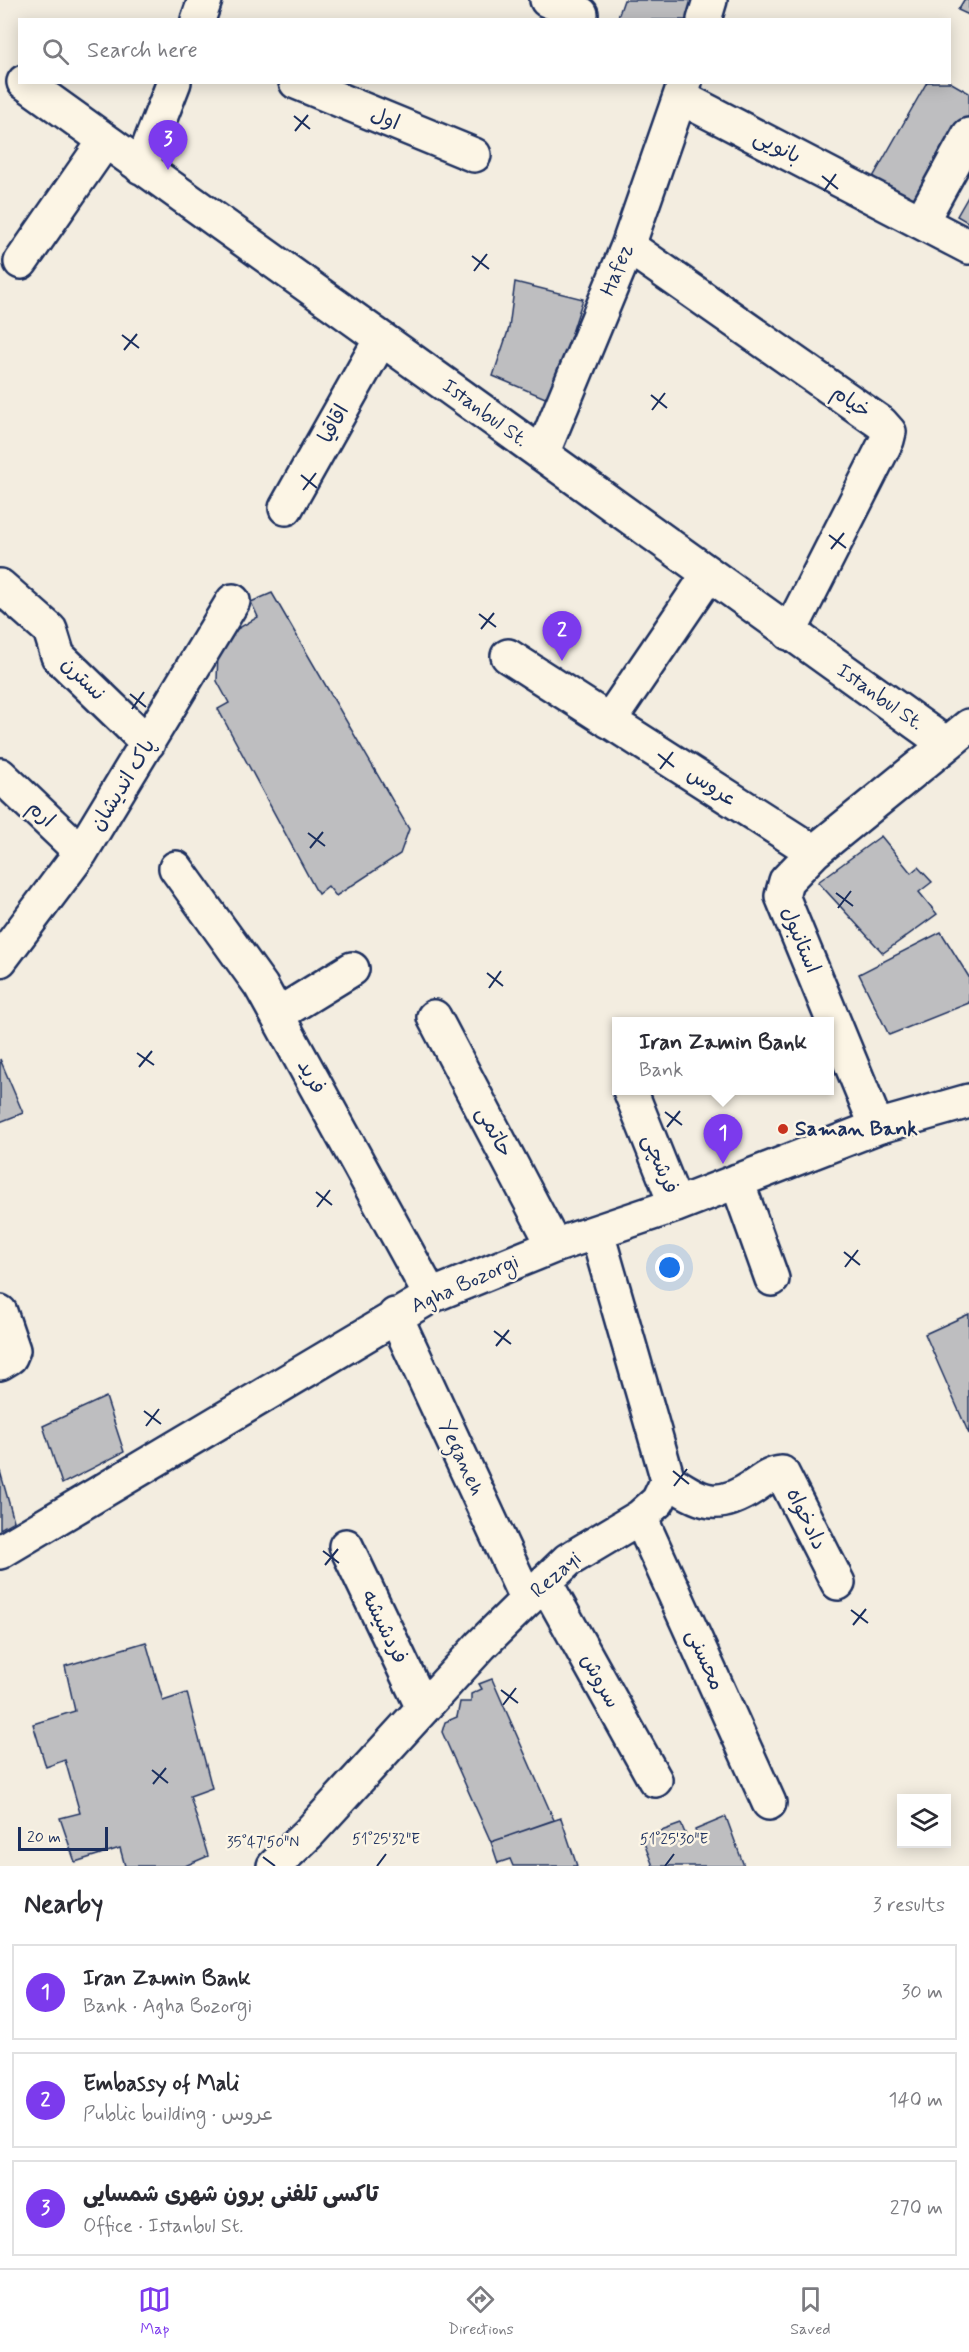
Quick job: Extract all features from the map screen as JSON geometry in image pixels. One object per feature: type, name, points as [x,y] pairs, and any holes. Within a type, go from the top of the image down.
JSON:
[{"type":"street","points":[[199,18],[205,0]]},
{"type":"street","points":[[547,0],[581,14]]},
{"type":"street","points":[[705,18],[710,0]]},
{"type":"street","points":[[0,66],[18,79]]},
{"type":"street","name":"Istanbul St.","points":[[27,84],[789,633],[958,735]]},
{"type":"street","points":[[141,167],[173,84]]},
{"type":"street","name":"اول","points":[[301,84],[474,154]]},
{"type":"street","name":"بانویی","points":[[682,90],[969,247]]},
{"type":"street","name":"Hafez","points":[[542,454],[628,246],[682,90]]},
{"type":"street","points":[[921,222],[969,135]]},
{"type":"street","points":[[21,262],[105,141]]},
{"type":"street","name":"خیام","points":[[628,246],[881,423],[889,432],[789,633]]},
{"type":"street","name":"اقاقیا","points":[[286,508],[381,339]]},
{"type":"street","points":[[609,721],[709,574]]},
{"type":"street","name":"نسترن","points":[[0,586],[50,630],[58,656],[148,743]]},
{"type":"street","name":"پاک اندیشان","points":[[0,960],[81,852],[233,601]]},
{"type":"street","name":"عروس","points":[[508,656],[814,852]]},
{"type":"street","name":"استانبول","points":[[832,1017],[782,896],[786,881],[814,852],[958,735]]},
{"type":"street","name":"ارم","points":[[0,775],[81,852]]},
{"type":"street","name":"فرید","points":[[176,868],[261,986],[431,1296]]},
{"type":"street","points":[[277,1015],[352,969]]},
{"type":"street","name":"حاتمی","points":[[435,1017],[554,1246]]},
{"type":"street","name":"استانبول","points":[[834,1021],[878,1127]]},
{"type":"street","name":"فرشچی","points":[[632,1095],[676,1204]]},
{"type":"street","name":"Agha Bozorgi","points":[[0,1552],[395,1315],[431,1296],[554,1246],[676,1204],[878,1127],[969,1101]]},
{"type":"street","points":[[737,1181],[772,1279]]},
{"type":"street","points":[[597,1233],[668,1480]]},
{"type":"street","points":[[0,1312],[13,1350],[10,1357],[0,1363]]},
{"type":"street","name":"Yeganeh","points":[[395,1315],[536,1591]]},
{"type":"street","name":"دادخواه","points":[[668,1480],[707,1503],[721,1502],[746,1491],[772,1474],[782,1473],[838,1583]]},
{"type":"street","name":"Rezayi","points":[[274,1866],[308,1834],[481,1645],[536,1591],[568,1560],[640,1517],[658,1501],[668,1480]]},
{"type":"street","name":"محسنی","points":[[640,1517],[769,1803]]},
{"type":"street","name":"فردشیشه","points":[[346,1546],[423,1708]]},
{"type":"street","name":"سروش","points":[[536,1591],[655,1780]]},
{"type":"building","points":[[624,0],[694,0],[690,18],[618,18]]},
{"type":"building","points":[[964,0],[969,0],[969,15],[958,10]]},
{"type":"building","points":[[951,83],[969,93],[969,120],[920,203],[872,179],[926,84]]},
{"type":"building","points":[[969,195],[969,223],[957,216]]},
{"type":"building","points":[[515,282],[583,299],[550,400],[493,376],[509,328]]},
{"type":"building","points":[[272,593],[409,829],[400,854],[336,896],[328,886],[318,894],[218,709],[229,703],[217,681],[218,652],[232,632],[258,617],[251,602]]},
{"type":"building","points":[[881,836],[911,873],[918,867],[932,882],[919,892],[937,914],[883,953],[818,882]]},
{"type":"building","points":[[941,932],[969,977],[969,1003],[889,1035],[859,974]]},
{"type":"building","points":[[0,1059],[23,1113],[0,1122]]},
{"type":"building","points":[[969,1314],[969,1434],[925,1334]]},
{"type":"building","points":[[106,1397],[124,1452],[62,1484],[43,1426]]},
{"type":"building","points":[[0,1471],[14,1521],[0,1529]]},
{"type":"building","points":[[146,1642],[163,1701],[187,1693],[212,1788],[190,1796],[208,1856],[185,1866],[125,1866],[120,1848],[75,1862],[60,1818],[80,1813],[65,1760],[46,1767],[33,1724],[75,1711],[65,1666]]},
{"type":"building","points":[[492,1679],[554,1820],[491,1842],[442,1732],[445,1722],[457,1717],[460,1702],[471,1702],[471,1694],[482,1689],[479,1684]]},
{"type":"building","points":[[726,1817],[744,1866],[653,1866],[642,1838],[681,1824],[688,1840],[697,1837],[695,1830]]},
{"type":"building","points":[[561,1818],[577,1866],[513,1866],[510,1859],[498,1863],[491,1842]]},
{"type":"place","name":"تاکسی تلفنی برون شهری شمسایی","points":[[168,170]]},
{"type":"place","name":"Embassy of Mali","points":[[562,661]]},
{"type":"place","name":"Saman Bank","points":[[783,1129]]},
{"type":"place","name":"Iran Zamin Bank","points":[[723,1164]]}]
